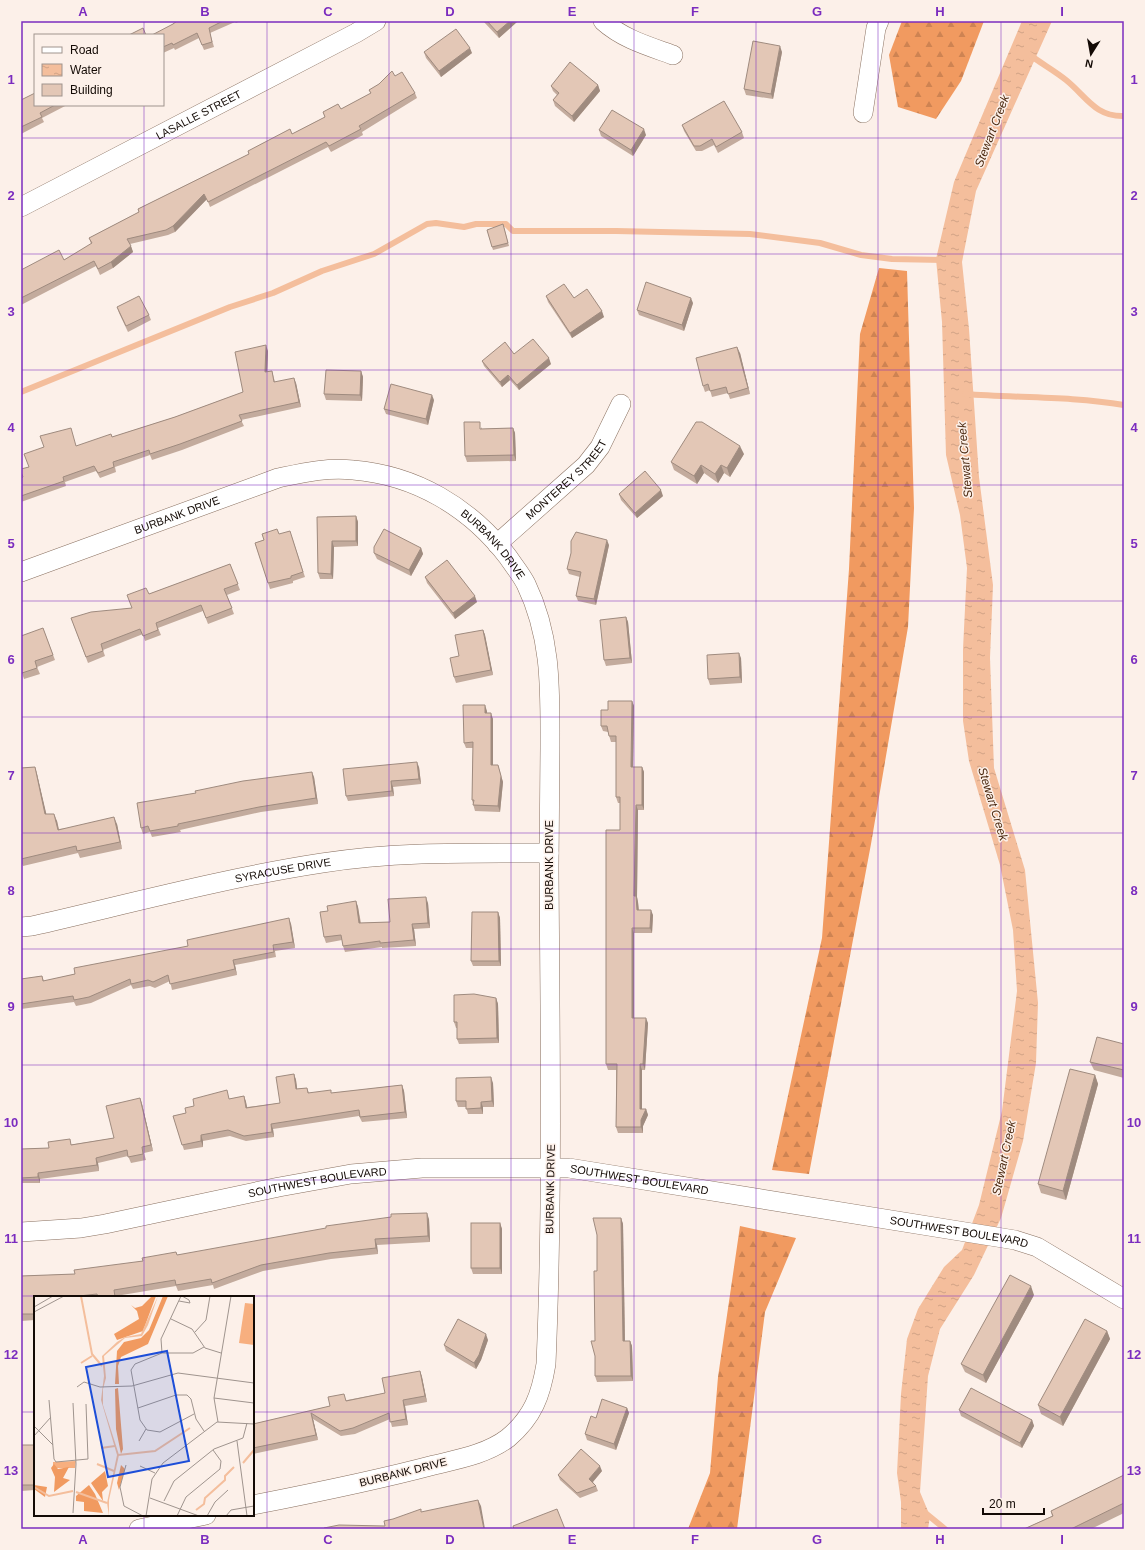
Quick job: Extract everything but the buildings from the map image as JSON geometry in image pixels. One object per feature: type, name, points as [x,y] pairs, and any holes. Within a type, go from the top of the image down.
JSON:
[{"type":"street","name":"LASALLE STREET","points":[[21,207],[342,41],[376,21]]},
{"type":"street","points":[[603,21],[631,40],[673,55]]},
{"type":"street","points":[[863,113],[879,21]]},
{"type":"street","name":"MONTEREY STREET","points":[[498,544],[586,465],[600,447],[621,404]]},
{"type":"street","name":"BURBANK DRIVE","points":[[21,572],[257,484],[278,478],[319,470],[352,470],[386,475],[419,486],[441,497],[470,517],[498,544],[517,569],[526,584],[539,616],[547,651],[550,688],[549,853],[551,1169],[546,1364],[542,1388],[538,1399],[525,1420],[508,1437],[498,1444],[476,1454],[391,1477],[254,1505]]},
{"type":"street","name":"SYRACUSE DRIVE","points":[[21,927],[32,926],[242,877],[323,863],[370,858],[453,853],[549,853]]},
{"type":"street","name":"SOUTHWEST BOULEVARD","points":[[21,1232],[81,1228],[105,1224],[279,1187],[352,1174],[428,1168],[569,1168],[1015,1240],[1036,1247],[1124,1299]]},
{"type":"street","points":[[139,1529],[201,1516]]},
{"type":"green space","points":[[902,21],[984,21],[961,81],[936,119],[898,107],[889,55]]},
{"type":"green space","points":[[879,268],[907,271],[914,508],[908,627],[871,844],[809,1174],[772,1170],[822,938],[849,569],[860,334]]},
{"type":"green space","points":[[740,1226],[796,1238],[765,1312],[737,1529],[688,1529],[710,1473],[718,1377]]},
{"type":"water","name":"Stewart Creek","points":[[1022,21],[1052,21],[976,191],[962,262],[969,329],[979,477],[993,585],[990,658],[994,768],[1025,870],[1038,1003],[1036,1063],[1023,1141],[1001,1218],[974,1275],[940,1329],[928,1376],[920,1492],[930,1516],[928,1529],[901,1529],[901,1502],[897,1473],[901,1394],[907,1339],[918,1309],[944,1267],[962,1250],[979,1205],[1002,1111],[1017,991],[1013,930],[1000,865],[969,761],[963,721],[963,649],[967,568],[960,515],[946,455],[942,322],[936,259],[954,182]]},
{"type":"waterway","points":[[1030,55],[1066,80],[1098,109],[1106,113],[1124,116]]},
{"type":"waterway","points":[[21,392],[230,307],[273,293],[322,271],[374,254],[427,224],[436,223],[464,227],[476,224],[506,224],[513,231],[616,231],[750,234],[820,243],[861,255],[892,259],[943,260]]},
{"type":"waterway","points":[[965,394],[1084,400],[1124,405]]},
{"type":"waterway","points":[[923,1511],[945,1529]]}]
